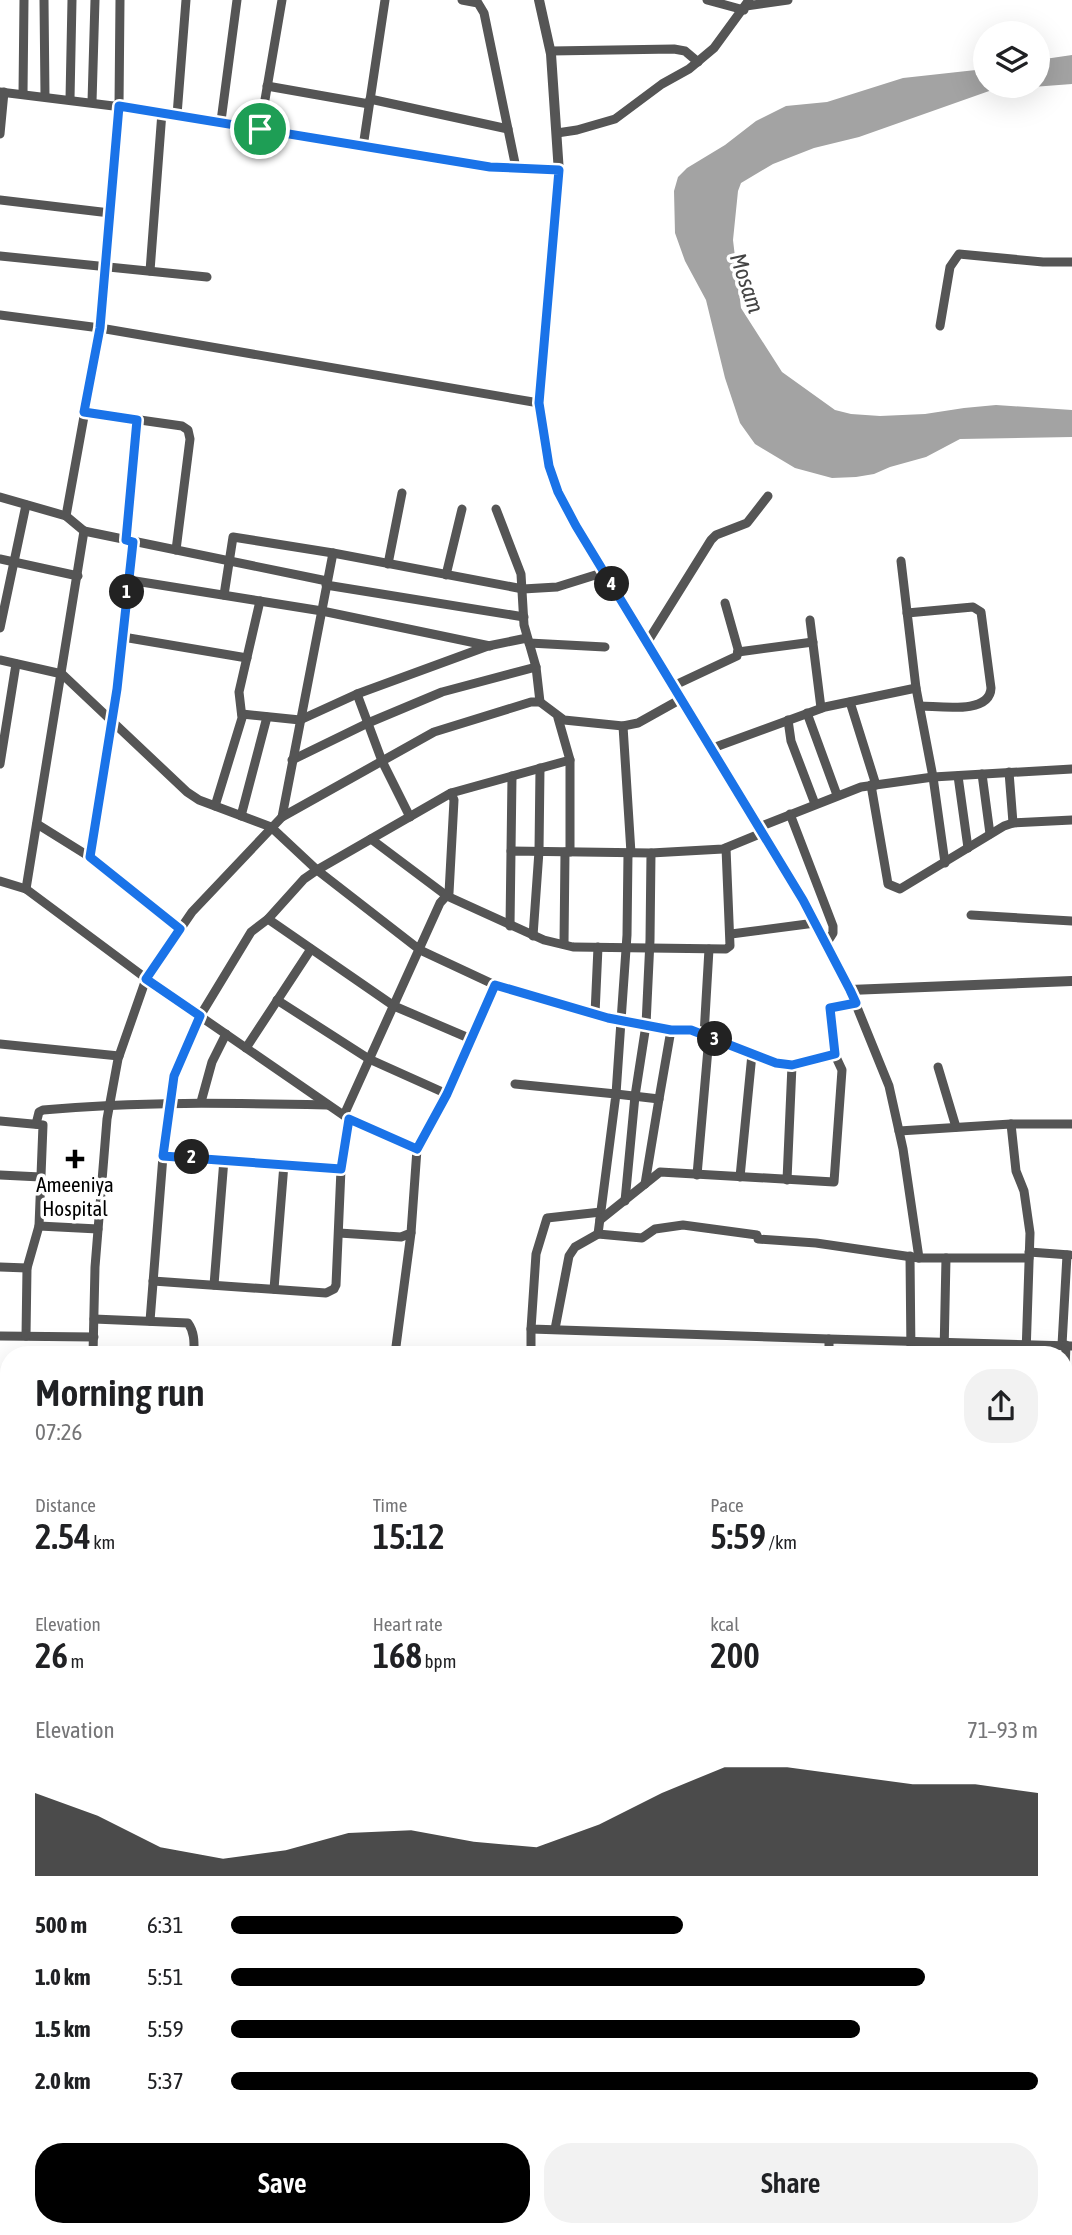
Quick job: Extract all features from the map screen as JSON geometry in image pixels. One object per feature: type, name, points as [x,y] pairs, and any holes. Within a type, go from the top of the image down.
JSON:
[{"type":"street","points":[[23,94],[24,0]]},
{"type":"street","points":[[44,0],[45,96]]},
{"type":"street","points":[[70,99],[72,0]]},
{"type":"street","points":[[92,102],[95,0]]},
{"type":"street","points":[[66,516],[100,328],[119,106],[120,0]]},
{"type":"street","points":[[177,115],[186,0]]},
{"type":"street","points":[[221,121],[237,0]]},
{"type":"street","points":[[260,129],[282,0]]},
{"type":"street","points":[[363,147],[385,0]]},
{"type":"street","points":[[462,0],[478,3],[484,13],[516,168]]},
{"type":"street","points":[[539,0],[551,51],[559,170],[539,403],[547,455],[558,492],[815,923],[856,1003],[888,1086],[899,1131],[914,1257],[910,1346]]},
{"type":"street","points":[[706,0],[746,5],[788,0]]},
{"type":"street","points":[[557,132],[577,130],[615,118],[698,62],[714,48],[746,5]]},
{"type":"street","points":[[551,51],[674,49],[685,51],[698,62]]},
{"type":"street","points":[[267,86],[370,102],[508,129]]},
{"type":"street","points":[[0,134],[2,92],[221,121],[490,167],[559,170]]},
{"type":"street","points":[[150,271],[162,112]]},
{"type":"street","points":[[0,200],[110,213]]},
{"type":"street","points":[[940,326],[950,267],[959,254],[1072,262]]},
{"type":"street","points":[[0,256],[207,277]]},
{"type":"street","points":[[0,315],[100,328],[539,403]]},
{"type":"street","points":[[84,412],[182,426],[190,434],[176,550]]},
{"type":"street","points":[[90,857],[113,722],[123,637],[137,420]]},
{"type":"street","points":[[388,564],[402,493]]},
{"type":"street","points":[[648,641],[711,540],[716,535],[747,523],[768,496]]},
{"type":"street","points":[[0,497],[66,516],[85,531],[327,583],[524,617]]},
{"type":"street","points":[[0,628],[26,505]]},
{"type":"street","points":[[446,575],[462,509]]},
{"type":"street","points":[[496,509],[520,569],[524,617],[536,667],[540,702]]},
{"type":"street","points":[[26,890],[85,531]]},
{"type":"street","points":[[224,595],[233,537],[523,589],[556,587],[605,572]]},
{"type":"street","points":[[282,817],[333,553]]},
{"type":"street","points":[[0,559],[78,576]]},
{"type":"street","points":[[901,561],[916,688],[933,777],[945,863]]},
{"type":"street","points":[[128,580],[322,611],[490,646]]},
{"type":"street","points":[[215,806],[242,714],[239,698],[260,601]]},
{"type":"street","points":[[673,686],[735,657],[738,652],[725,603]]},
{"type":"street","points":[[907,613],[973,607],[981,612],[991,688],[987,701],[969,707],[919,706]]},
{"type":"street","points":[[810,620],[821,708]]},
{"type":"street","points":[[123,637],[247,658]]},
{"type":"street","points":[[242,714],[300,720],[357,694],[490,646],[528,640],[605,648]]},
{"type":"street","points":[[738,652],[813,642]]},
{"type":"street","points":[[0,660],[62,674],[187,792],[199,800],[271,827],[317,870],[420,950],[495,985],[621,1021],[671,1030],[691,1030],[776,1063],[792,1065],[835,1054]]},
{"type":"street","points":[[0,764],[16,664]]},
{"type":"street","points":[[292,760],[368,723],[448,690],[536,667]]},
{"type":"street","points":[[710,748],[821,708],[916,688]]},
{"type":"street","points":[[357,694],[382,761],[410,817]]},
{"type":"street","points":[[558,718],[623,726],[638,723],[681,699]]},
{"type":"street","points":[[93,1346],[98,1229],[110,1104],[119,1056],[146,979],[192,912],[282,817],[434,733],[531,702],[540,702],[558,718],[570,760],[564,944]]},
{"type":"street","points":[[850,702],[874,785],[888,884],[900,889],[907,887],[990,834],[1013,823],[1072,820]]},
{"type":"street","points":[[807,713],[837,795]]},
{"type":"street","points":[[242,816],[267,717]]},
{"type":"street","points":[[788,720],[791,741],[814,804]]},
{"type":"street","points":[[598,1234],[617,1094],[626,948],[630,853],[623,726]]},
{"type":"street","points":[[150,1321],[163,1156],[178,1064],[200,1016],[251,932],[268,919],[304,879],[451,793],[570,760]]},
{"type":"street","points":[[533,936],[539,851],[540,768]]},
{"type":"street","points":[[511,851],[651,853],[726,848],[790,814],[850,789],[933,777],[1072,769]]},
{"type":"street","points":[[1009,772],[1013,823]]},
{"type":"street","points":[[982,774],[990,834]]},
{"type":"street","points":[[958,775],[968,848]]},
{"type":"street","points":[[510,926],[512,776]]},
{"type":"street","points":[[153,1282],[326,1293],[334,1289],[346,1117],[369,1059],[440,904],[449,893],[454,800],[451,793]]},
{"type":"street","points":[[790,814],[833,926],[833,933],[826,944]]},
{"type":"street","points":[[37,824],[90,857],[180,929]]},
{"type":"street","points":[[371,839],[447,896],[533,936],[564,944],[626,948],[726,949],[730,946],[726,848]]},
{"type":"street","points":[[625,1201],[635,1097],[646,1025],[651,853]]},
{"type":"street","points":[[0,881],[26,890],[146,979],[346,1117],[417,1149]]},
{"type":"street","points":[[971,915],[1072,921]]},
{"type":"street","points":[[268,919],[394,1006],[471,1039]]},
{"type":"street","points":[[731,934],[815,923]]},
{"type":"street","points":[[595,1014],[597,947]]},
{"type":"street","points":[[246,1048],[311,949]]},
{"type":"street","points":[[697,1175],[709,949]]},
{"type":"street","points":[[850,990],[1072,981]]},
{"type":"street","points":[[396,1346],[411,1233],[417,1149],[447,1094],[495,985]]},
{"type":"street","points":[[277,1000],[369,1059],[447,1094]]},
{"type":"street","points":[[531,1346],[536,1254],[547,1218],[601,1216],[625,1201],[660,1172],[834,1182],[842,1070],[835,1054],[830,1008],[856,1003]]},
{"type":"street","points":[[645,1184],[671,1030]]},
{"type":"street","points":[[201,1102],[212,1062],[226,1034]]},
{"type":"street","points":[[0,1044],[119,1056]]},
{"type":"street","points":[[740,1177],[752,1054]]},
{"type":"street","points":[[787,1180],[792,1065]]},
{"type":"street","points":[[938,1067],[956,1127]]},
{"type":"street","points":[[515,1084],[659,1099]]},
{"type":"street","points":[[36,1124],[39,1112],[43,1110],[110,1104],[201,1102],[329,1105]]},
{"type":"street","points":[[0,1121],[43,1125],[39,1226],[27,1268],[26,1336]]},
{"type":"street","points":[[899,1131],[1011,1124],[1072,1124]]},
{"type":"street","points":[[1011,1124],[1016,1171],[1024,1191],[1030,1233],[1026,1343]]},
{"type":"street","points":[[163,1156],[224,1158],[341,1169]]},
{"type":"street","points":[[215,1285],[224,1158]]},
{"type":"street","points":[[274,1289],[284,1164]]},
{"type":"street","points":[[0,1175],[41,1177]]},
{"type":"street","points":[[531,1329],[1067,1345],[1070,1255],[914,1257],[816,1243],[758,1239],[757,1235],[682,1225],[655,1229],[642,1238],[598,1234],[575,1247],[569,1256],[555,1329]]},
{"type":"street","points":[[39,1226],[98,1229]]},
{"type":"street","points":[[339,1233],[401,1237],[411,1233]]},
{"type":"street","points":[[944,1346],[946,1258]]},
{"type":"street","points":[[0,1267],[27,1268]]},
{"type":"street","points":[[93,1319],[188,1323],[192,1329],[193,1346]]},
{"type":"street","points":[[0,1336],[94,1337]]},
{"type":"street","points":[[829,1339],[829,1346]]},
{"type":"shaded area","points":[[1072,55],[1072,84],[1050,86],[1050,58]]},
{"type":"shaded area","points":[[973,70],[973,97],[859,137],[814,148],[773,164],[741,183],[733,240],[741,308],[782,372],[835,410],[880,416],[925,414],[996,405],[1072,410],[1072,437],[960,439],[926,457],[874,474],[832,478],[795,468],[755,444],[740,423],[725,378],[706,300],[685,261],[675,233],[674,191],[678,177],[687,168],[725,145],[756,121],[786,106],[827,102],[903,78]]},
{"type":"place","name":"Ameeniya Hospital","points":[[75,1159]]},
{"type":"route","points":[[119,106],[260,129],[490,167],[559,170],[539,403],[549,466],[558,492],[576,526],[803,900],[850,990],[856,1003],[830,1008],[835,1054],[792,1065],[776,1063],[691,1030],[671,1030],[608,1018],[495,985],[447,1094],[417,1149],[349,1119],[341,1169],[224,1158],[163,1156],[174,1076],[200,1016],[146,979],[180,929],[90,857],[113,722],[133,542],[126,540],[137,420],[84,412],[100,328],[119,106]]},
{"type":"water label","name":"Mosam","points":[[747,283]]}]
